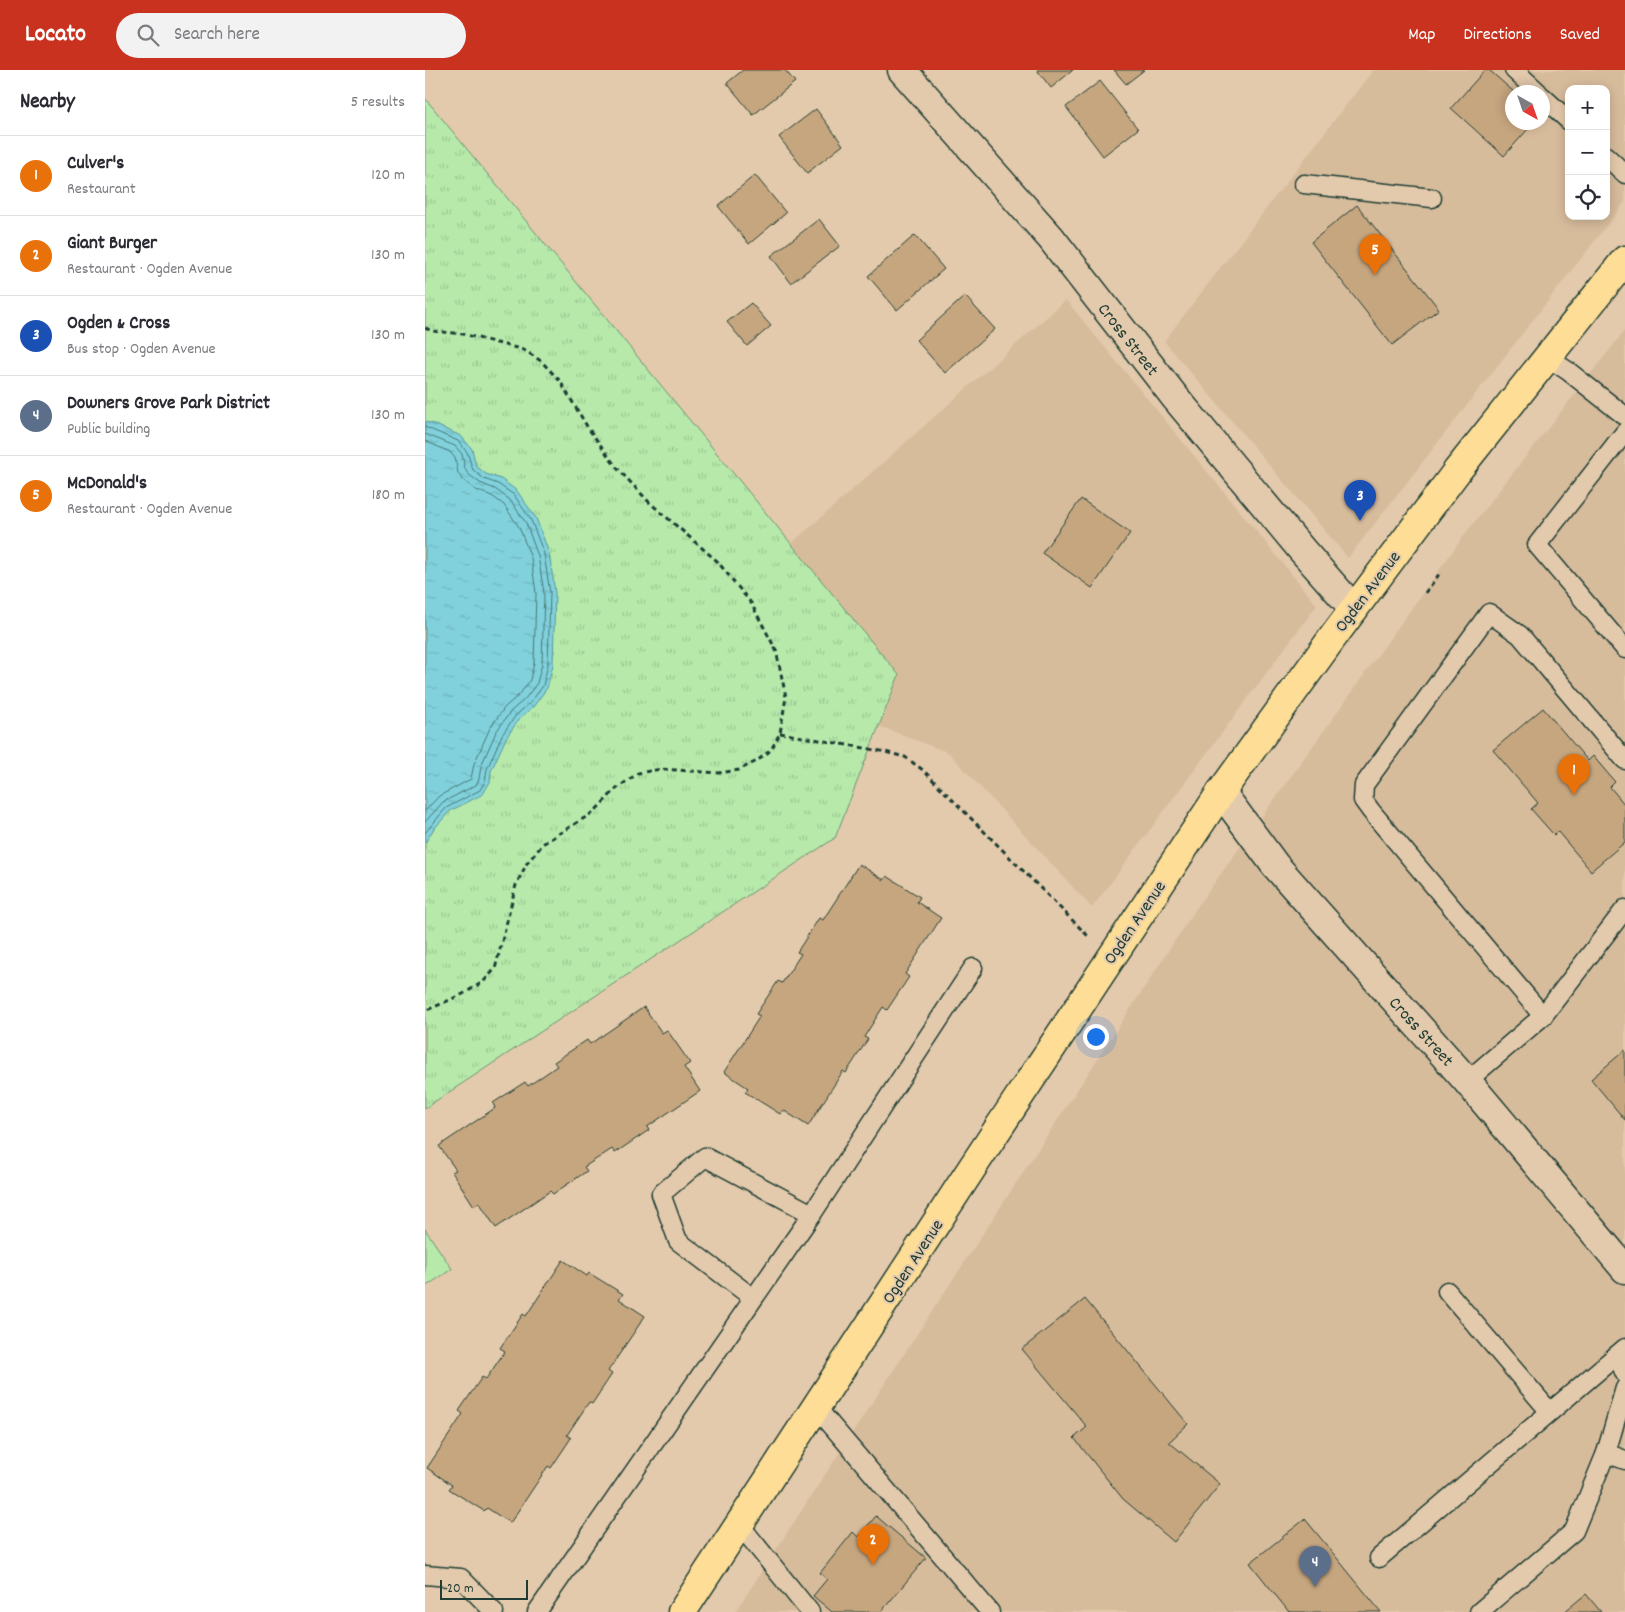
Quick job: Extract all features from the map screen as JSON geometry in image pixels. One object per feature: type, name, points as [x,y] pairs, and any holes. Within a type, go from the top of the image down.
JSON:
[{"type":"main road","name":"Ogden Avenue","points":[[682,1612],[1110,958],[1221,792],[1457,471],[1625,260]]},
{"type":"street","name":"Cross Street","points":[[903,70],[1051,238],[1174,396],[1302,550],[1354,609]]},
{"type":"street","name":"Cross Street","points":[[1221,792],[1275,865],[1467,1081],[1625,1269]]},
{"type":"lane","points":[[1514,70],[1530,85]]},
{"type":"lane","points":[[1550,103],[1565,117]]},
{"type":"lane","points":[[1610,160],[1625,174]]},
{"type":"lane","points":[[1304,184],[1432,198]]},
{"type":"lane","points":[[1548,358],[1568,371],[1625,416]]},
{"type":"lane","points":[[1625,432],[1537,545],[1625,649]]},
{"type":"lane","points":[[1543,1016],[1371,811],[1363,800],[1364,785],[1489,613],[1520,636],[1625,760]]},
{"type":"lane","points":[[1467,1081],[1543,1016],[1625,909]]},
{"type":"lane","points":[[537,1612],[812,1214],[973,968]]},
{"type":"lane","points":[[753,1298],[678,1241],[661,1194],[705,1157],[812,1214]]},
{"type":"lane","points":[[1447,1291],[1551,1412]]},
{"type":"lane","points":[[1379,1558],[1621,1352]]},
{"type":"lane","points":[[1621,1352],[1625,1374]]},
{"type":"lane","points":[[1479,1612],[1573,1531],[1606,1453],[1625,1388]]},
{"type":"lane","points":[[816,1406],[990,1612]]},
{"type":"lane","points":[[1606,1453],[1625,1460]]},
{"type":"lane","points":[[739,1524],[810,1612]]},
{"type":"lane","points":[[425,1575],[461,1578],[489,1610]]},
{"type":"path","points":[[425,328],[432,331],[463,334],[524,350],[541,360],[560,381],[588,428],[617,468],[649,502],[717,561],[751,603],[776,650],[786,697],[780,733],[771,750],[757,761],[739,770],[719,773],[661,769],[638,773],[615,790],[594,812],[544,843],[527,863],[516,885],[495,969],[483,982],[425,1011]]},
{"type":"path","points":[[1425,593],[1440,573]]},
{"type":"path","points":[[780,733],[905,757],[923,770],[1110,958]]},
{"type":"shaded area","points":[[1373,70],[1625,70],[1625,202],[1348,558],[1164,341]]},
{"type":"shaded area","points":[[1066,300],[1317,605],[1092,908],[949,753],[879,726],[899,675],[791,544]]},
{"type":"shaded area","points":[[1625,330],[1625,1612],[735,1612],[1197,907],[1465,534]]},
{"type":"green space","points":[[425,98],[899,675],[835,838],[425,1108]]},
{"type":"green space","points":[[425,1229],[452,1269],[425,1287]]},
{"type":"water","points":[[425,422],[461,436],[472,449],[476,466],[486,474],[501,479],[517,491],[536,518],[549,553],[555,592],[553,665],[547,688],[533,707],[520,718],[506,738],[491,771],[490,782],[483,794],[450,811],[433,830],[425,843]]},
{"type":"building","points":[[743,70],[785,70],[795,82],[753,115],[727,83]]},
{"type":"building","points":[[1037,70],[1073,70],[1051,88]]},
{"type":"building","points":[[1114,70],[1144,70],[1126,84]]},
{"type":"building","points":[[1485,70],[1489,70],[1506,85],[1505,130],[1527,130],[1504,156],[1451,108]]},
{"type":"building","points":[[1100,81],[1138,129],[1103,156],[1066,107]]},
{"type":"building","points":[[816,109],[843,145],[807,173],[779,137]]},
{"type":"building","points":[[755,175],[786,213],[749,244],[718,206]]},
{"type":"building","points":[[1357,205],[1439,309],[1392,345],[1311,242]]},
{"type":"building","points":[[819,219],[840,246],[791,283],[771,256]]},
{"type":"building","points":[[915,235],[944,269],[897,310],[868,276]]},
{"type":"building","points":[[965,296],[995,329],[945,373],[916,340]]},
{"type":"building","points":[[751,303],[771,326],[747,346],[727,322]]},
{"type":"building","points":[[1081,499],[1130,533],[1092,588],[1042,553]]},
{"type":"building","points":[[1543,708],[1588,761],[1593,756],[1615,782],[1610,787],[1625,805],[1625,842],[1591,871],[1558,832],[1554,835],[1531,809],[1538,803],[1493,750]]},
{"type":"building","points":[[859,864],[884,880],[887,876],[920,897],[917,902],[941,918],[905,974],[909,977],[887,1010],[883,1007],[864,1037],[868,1039],[846,1073],[843,1071],[808,1126],[783,1110],[780,1114],[745,1092],[748,1088],[724,1072],[760,1016],[756,1014],[778,981],[782,983],[801,954],[797,952],[819,918],[823,920]]},
{"type":"building","points":[[644,1007],[662,1033],[667,1030],[690,1063],[684,1067],[700,1091],[647,1127],[649,1130],[615,1153],[612,1149],[584,1167],[587,1171],[553,1194],[550,1191],[496,1228],[479,1202],[474,1206],[452,1172],[456,1170],[439,1146],[495,1108],[493,1103],[525,1082],[528,1086],[557,1066],[554,1062],[587,1040],[590,1044]]},
{"type":"building","points":[[1625,1050],[1625,1120],[1591,1079]]},
{"type":"building","points":[[563,1260],[587,1276],[589,1273],[623,1294],[619,1299],[645,1316],[608,1371],[612,1374],[592,1404],[589,1402],[567,1435],[571,1438],[551,1468],[548,1466],[510,1523],[487,1508],[484,1511],[449,1489],[452,1485],[427,1468],[463,1414],[459,1411],[482,1377],[486,1379],[505,1351],[500,1348],[523,1314],[526,1316]]},
{"type":"building","points":[[1085,1299],[1188,1424],[1169,1442],[1220,1484],[1174,1542],[1123,1499],[1074,1438],[1087,1427],[1022,1349]]},
{"type":"building","points":[[876,1516],[926,1558],[881,1612],[832,1612],[813,1596],[827,1579],[820,1573],[853,1532],[858,1537]]},
{"type":"building","points":[[1305,1519],[1381,1612],[1289,1612],[1250,1563]]},
{"type":"building","points":[[1586,1594],[1601,1612],[1564,1612]]},
{"type":"place","name":"McDonald's","points":[[1375,275]]},
{"type":"place","name":"Ogden & Cross","points":[[1360,521]]},
{"type":"place","name":"Culver's","points":[[1574,795]]},
{"type":"place","name":"Giant Burger","points":[[873,1565]]},
{"type":"place","name":"Downers Grove Park District","points":[[1315,1587]]}]
